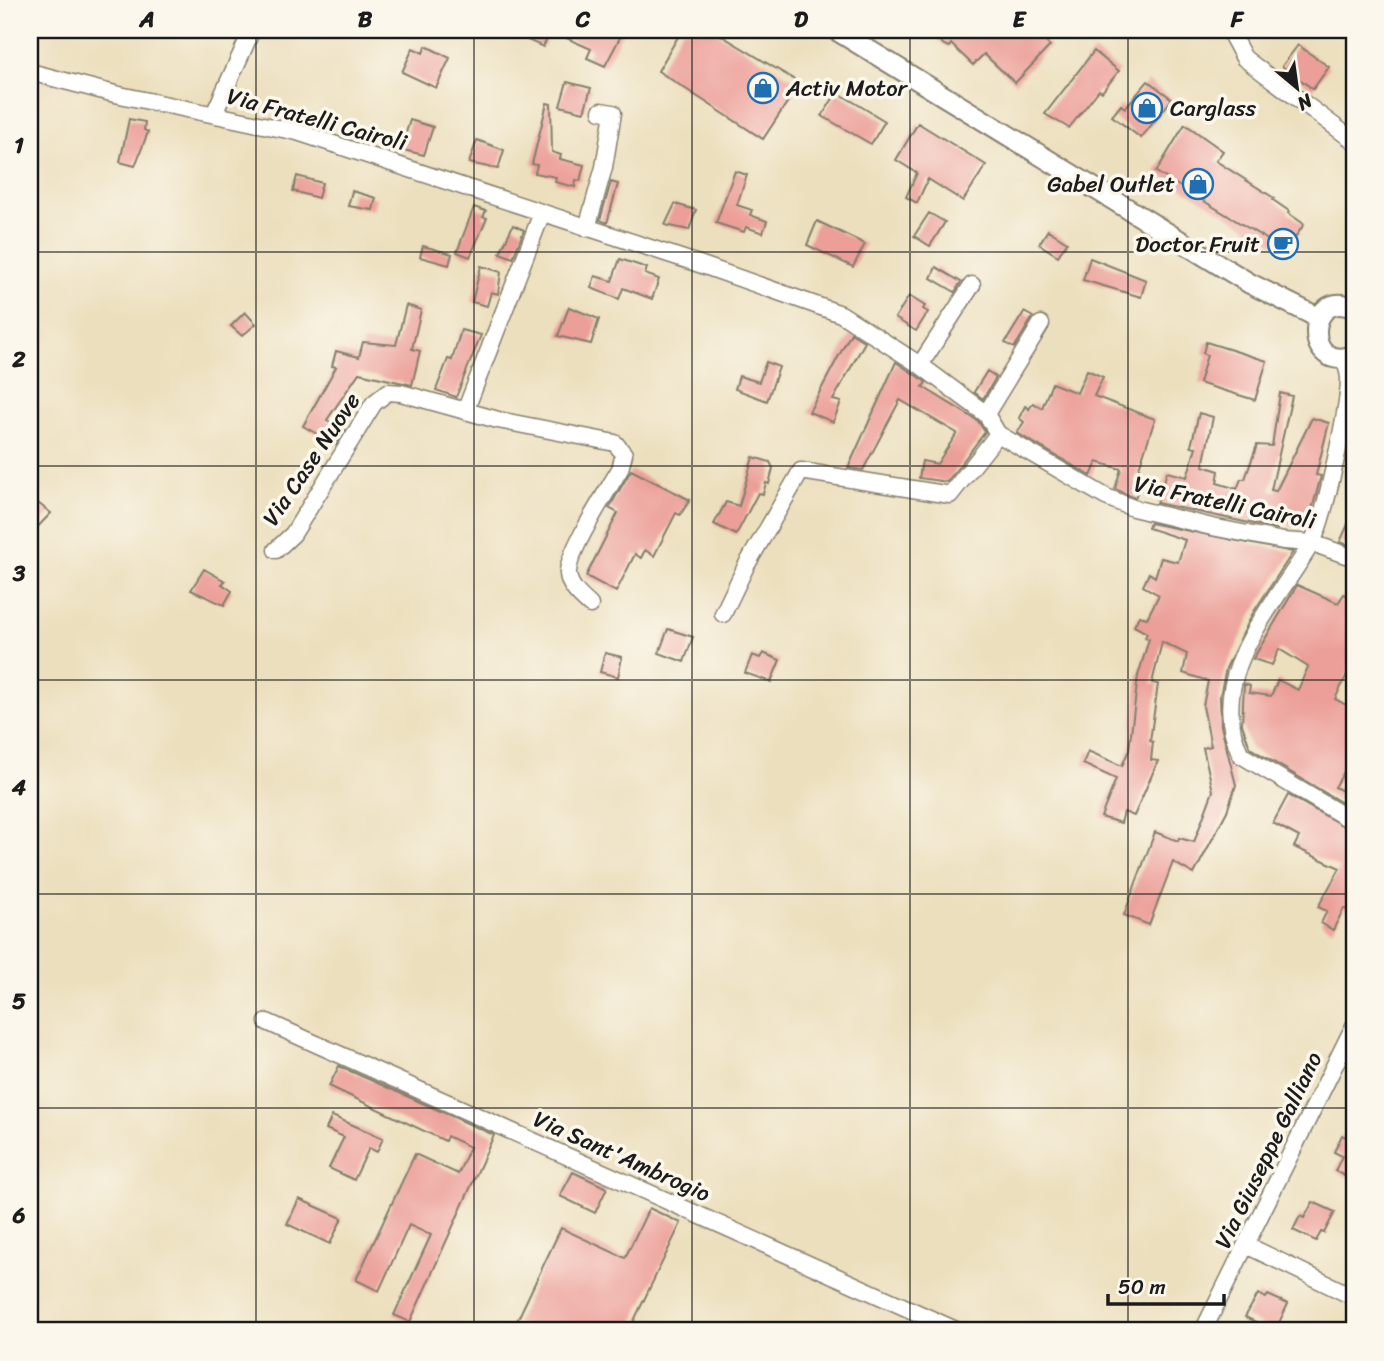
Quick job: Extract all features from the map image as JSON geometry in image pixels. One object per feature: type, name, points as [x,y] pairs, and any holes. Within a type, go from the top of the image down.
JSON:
[{"type":"main road","points":[[836,30],[1250,283],[1319,318]]},
{"type":"main road","points":[[1349,357],[1322,349],[1315,334],[1319,318],[1332,307],[1341,305],[1354,308]]},
{"type":"street","points":[[215,114],[252,30]]},
{"type":"street","points":[[1229,30],[1244,58],[1354,141]]},
{"type":"street","name":"Via Fratelli Cairoli","points":[[30,72],[115,94],[297,132],[841,314],[920,365],[986,414],[998,434],[1106,497],[1133,508],[1283,541],[1312,543],[1354,558]]},
{"type":"street","points":[[587,228],[604,167],[613,113],[601,111]]},
{"type":"street","points":[[466,409],[542,212]]},
{"type":"street","points":[[920,365],[972,285]]},
{"type":"street","points":[[986,414],[1041,324]]},
{"type":"street","points":[[1349,357],[1347,405],[1312,543],[1254,631],[1234,679],[1230,709],[1233,738],[1241,755],[1256,767],[1354,822]]},
{"type":"street","name":"Via Case Nuove","points":[[276,550],[293,534],[374,403],[388,392],[466,409],[498,420],[615,443],[624,454],[620,469],[572,554],[568,574],[574,589],[590,605]]},
{"type":"street","points":[[723,614],[746,566],[800,471],[950,495],[998,434]]},
{"type":"street","name":"Via Sant'Ambrogio","points":[[267,1022],[958,1331]]},
{"type":"street","name":"Via Giuseppe Galliano","points":[[1203,1331],[1354,1026]]},
{"type":"street","points":[[1246,1245],[1354,1297]]},
{"type":"building","points":[[506,30],[624,30],[605,66],[587,58],[591,49],[551,31],[543,47]]},
{"type":"building","points":[[682,30],[712,30],[800,83],[763,139],[658,71]]},
{"type":"building","points":[[928,30],[1033,30],[1050,46],[1015,83],[984,54],[973,65],[951,44],[949,47],[944,45]]},
{"type":"building","points":[[1298,45],[1329,67],[1313,89],[1282,66]]},
{"type":"building","points":[[426,46],[450,58],[436,88],[402,72],[413,48],[423,53]]},
{"type":"building","points":[[1094,51],[1119,71],[1102,92],[1099,90],[1069,128],[1045,114]]},
{"type":"building","points":[[1148,81],[1172,99],[1141,138],[1112,116],[1121,105],[1125,108]]},
{"type":"building","points":[[567,82],[591,88],[584,112],[560,106]]},
{"type":"building","points":[[837,92],[885,121],[871,144],[822,116]]},
{"type":"building","points":[[547,103],[551,104],[552,152],[561,155],[560,159],[584,165],[580,181],[576,180],[575,187],[555,182],[556,177],[535,173],[537,165],[532,164]]},
{"type":"building","points":[[129,119],[145,122],[144,130],[148,132],[135,166],[120,162]]},
{"type":"building","points":[[410,120],[433,127],[424,155],[395,148],[398,134],[405,136]]},
{"type":"building","points":[[918,123],[986,165],[963,201],[928,179],[917,203],[906,197],[917,173],[896,160]]},
{"type":"building","points":[[1185,124],[1223,151],[1216,161],[1274,198],[1288,213],[1304,224],[1289,247],[1281,248],[1156,172]]},
{"type":"building","points":[[477,140],[504,150],[498,169],[469,163]]},
{"type":"building","points":[[735,171],[747,175],[737,205],[752,210],[750,215],[767,221],[763,233],[746,227],[744,232],[716,223]]},
{"type":"building","points":[[297,176],[322,183],[318,198],[293,191]]},
{"type":"building","points":[[611,182],[618,184],[607,223],[600,220]]},
{"type":"building","points":[[352,191],[376,198],[373,210],[348,206]]},
{"type":"building","points":[[675,204],[696,210],[689,230],[665,225]]},
{"type":"building","points":[[474,207],[486,211],[483,217],[487,218],[470,257],[457,252]]},
{"type":"building","points":[[929,213],[945,222],[930,246],[914,236]]},
{"type":"building","points":[[817,221],[865,244],[853,267],[807,245]]},
{"type":"building","points":[[513,225],[524,230],[513,258],[500,253]]},
{"type":"building","points":[[1048,230],[1067,242],[1058,256],[1039,244]]},
{"type":"building","points":[[423,246],[452,254],[449,265],[420,257]]},
{"type":"building","points":[[1090,258],[1146,280],[1141,297],[1083,280]]},
{"type":"building","points":[[620,259],[647,268],[645,274],[659,279],[652,299],[623,288],[619,299],[591,288],[595,276],[612,281]]},
{"type":"building","points":[[481,266],[501,272],[498,294],[491,292],[487,306],[472,302]]},
{"type":"building","points":[[936,267],[961,282],[955,292],[931,278]]},
{"type":"building","points":[[909,296],[925,306],[923,309],[928,312],[916,331],[895,318]]},
{"type":"building","points":[[406,305],[421,310],[412,349],[420,351],[412,385],[359,373],[327,420],[345,430],[336,445],[303,426],[336,367],[332,366],[336,351],[359,357],[363,342],[396,345]]},
{"type":"building","points":[[569,307],[599,319],[591,344],[558,336]]},
{"type":"building","points":[[245,312],[256,324],[242,336],[231,326]]},
{"type":"building","points":[[1024,312],[1033,317],[1014,348],[1005,343]]},
{"type":"building","points":[[461,330],[481,335],[456,397],[436,390],[448,359],[452,360]]},
{"type":"building","points":[[851,333],[865,342],[833,400],[841,402],[833,422],[809,412]]},
{"type":"building","points":[[1206,342],[1267,361],[1255,400],[1199,383],[1207,355],[1203,353]]},
{"type":"building","points":[[766,362],[779,367],[767,401],[735,389],[739,376],[759,382]]},
{"type":"building","points":[[896,362],[926,382],[923,387],[978,421],[985,432],[947,482],[919,478],[922,461],[937,464],[957,433],[900,400],[863,470],[848,468]]},
{"type":"building","points":[[1087,370],[1103,377],[1094,396],[1155,419],[1134,483],[1140,484],[1135,498],[1115,489],[1121,469],[1097,462],[1091,476],[1017,433],[1024,422],[1019,418],[1025,406],[1029,409],[1033,403],[1042,408],[1052,383],[1077,393]]},
{"type":"building","points":[[987,371],[996,377],[983,399],[974,392]]},
{"type":"building","points":[[1280,393],[1292,396],[1271,490],[1276,491],[1312,418],[1329,423],[1316,475],[1321,476],[1307,528],[1279,523],[1277,529],[1157,503],[1167,472],[1187,477],[1196,447],[1191,446],[1199,413],[1213,417],[1203,466],[1219,471],[1217,483],[1237,489],[1241,479],[1245,479],[1257,445],[1272,446]]},
{"type":"building","points":[[753,457],[770,462],[773,468],[769,484],[766,483],[763,494],[758,493],[736,535],[714,524],[726,502],[739,506]]},
{"type":"building","points":[[631,470],[690,500],[680,515],[676,513],[654,556],[645,550],[641,558],[635,554],[616,592],[586,576],[618,513],[609,508]]},
{"type":"building","points":[[30,497],[51,513],[30,535]]},
{"type":"building","points":[[1354,511],[1354,547],[1340,542]]},
{"type":"building","points":[[1150,523],[1293,552],[1253,613],[1226,668],[1220,696],[1221,726],[1236,785],[1227,811],[1194,874],[1173,862],[1149,925],[1124,915],[1155,832],[1178,841],[1179,838],[1194,842],[1213,791],[1203,748],[1211,746],[1203,706],[1208,681],[1183,673],[1187,654],[1162,642],[1152,683],[1158,684],[1150,741],[1153,742],[1151,760],[1158,761],[1134,816],[1124,812],[1121,823],[1101,817],[1116,779],[1083,764],[1088,751],[1122,766],[1129,750],[1138,676],[1149,639],[1145,638],[1147,633],[1134,626],[1139,616],[1147,618],[1159,595],[1143,586],[1149,573],[1155,577],[1161,558],[1178,562],[1185,540],[1148,528]]},
{"type":"building","points":[[204,569],[225,581],[222,584],[232,591],[224,605],[191,590]]},
{"type":"building","points":[[1297,585],[1338,603],[1344,594],[1354,598],[1354,660],[1335,699],[1354,709],[1354,769],[1348,765],[1335,787],[1354,797],[1354,810],[1250,748],[1242,724],[1244,684],[1250,686],[1249,693],[1271,696],[1278,680],[1298,690],[1308,667],[1279,649],[1272,665],[1253,659]]},
{"type":"building","points":[[668,629],[693,637],[684,662],[659,653]]},
{"type":"building","points":[[605,653],[622,657],[618,677],[600,672]]},
{"type":"building","points":[[763,653],[780,660],[771,682],[745,673],[752,655],[760,658]]},
{"type":"building","points":[[1288,795],[1354,832],[1354,913],[1344,908],[1333,930],[1321,923],[1327,911],[1318,907],[1340,868],[1294,847],[1299,837],[1273,823]]},
{"type":"building","points":[[339,1066],[494,1135],[410,1322],[394,1315],[431,1235],[409,1225],[379,1291],[356,1280],[415,1154],[458,1174],[470,1147],[447,1136],[445,1141],[329,1086]]},
{"type":"building","points":[[332,1116],[383,1138],[377,1152],[369,1148],[354,1180],[329,1168],[344,1137],[326,1129]]},
{"type":"building","points":[[1354,1130],[1354,1181],[1335,1171],[1342,1156],[1334,1152],[1342,1135],[1350,1139]]},
{"type":"building","points":[[573,1172],[607,1188],[595,1213],[560,1196]]},
{"type":"building","points":[[299,1199],[342,1218],[330,1244],[287,1224]]},
{"type":"building","points":[[1313,1202],[1335,1212],[1324,1233],[1321,1232],[1316,1241],[1293,1230],[1300,1216],[1304,1218]]},
{"type":"building","points":[[649,1208],[681,1223],[629,1331],[606,1331],[593,1325],[590,1331],[534,1331],[516,1323],[561,1228],[625,1258]]},
{"type":"building","points":[[1258,1294],[1266,1298],[1268,1295],[1288,1304],[1275,1331],[1245,1317]]},
{"type":"place","name":"Activ Motor","points":[[763,88]]},
{"type":"place","name":"Carglass","points":[[1147,108]]},
{"type":"place","name":"Gabel Outlet","points":[[1198,184]]},
{"type":"place","name":"Doctor Fruit","points":[[1283,244]]}]
